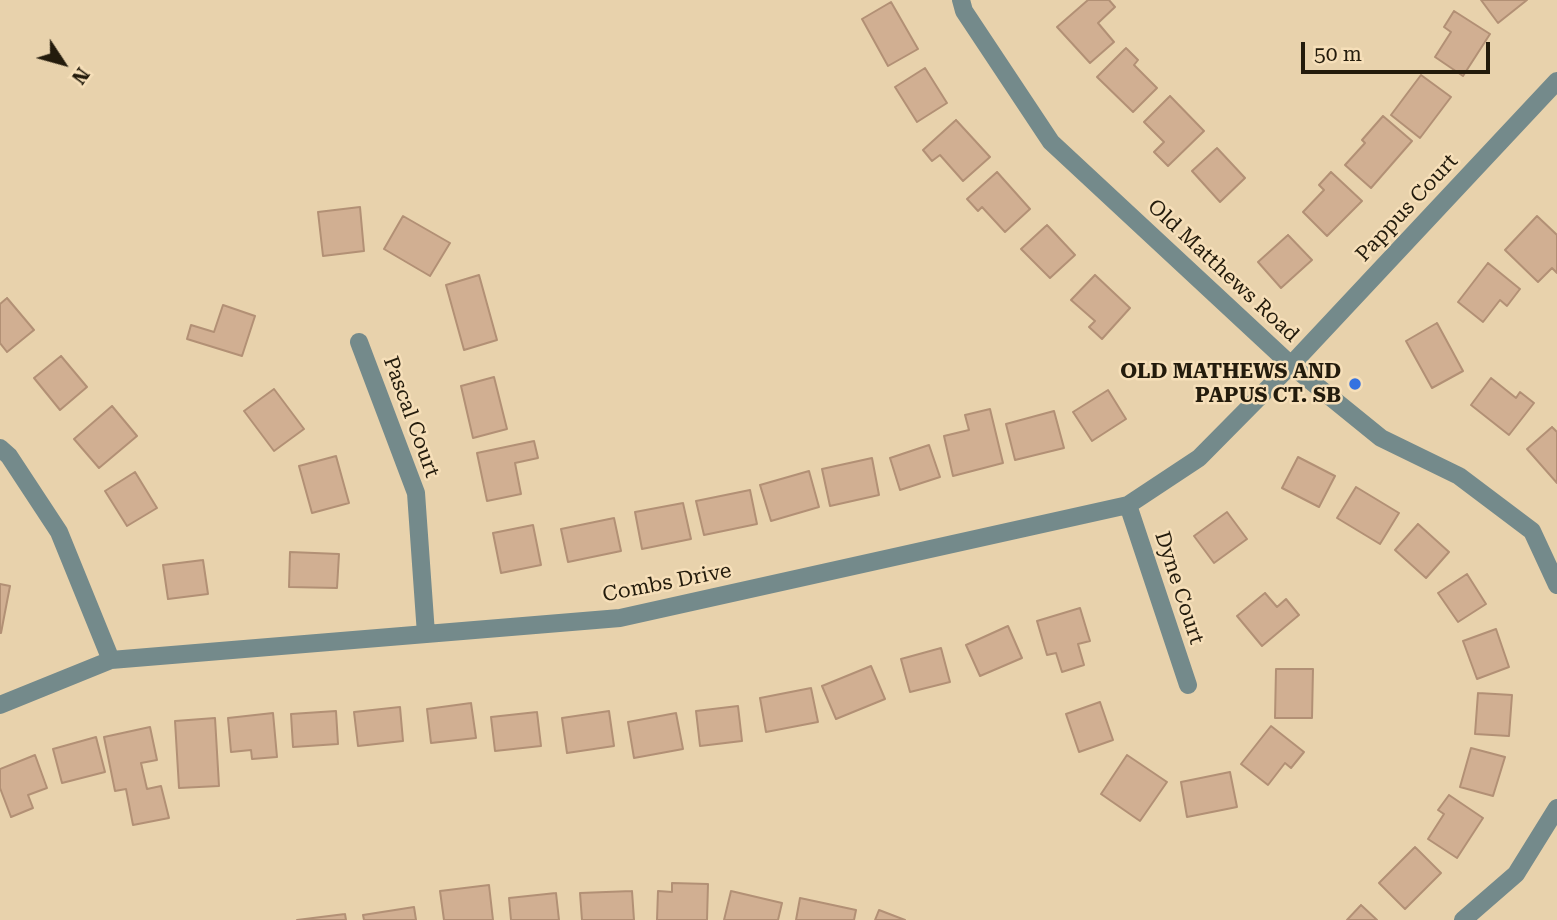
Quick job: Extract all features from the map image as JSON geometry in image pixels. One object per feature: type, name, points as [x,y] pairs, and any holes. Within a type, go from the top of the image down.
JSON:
[{"type":"street","name":"Old Matthews Road","points":[[961,0],[964,10],[1051,142],[1291,365],[1381,438],[1459,476],[1532,531],[1557,585]]},
{"type":"street","name":"Pappus Court","points":[[1291,365],[1557,81]]},
{"type":"street","name":"Pascal Court","points":[[359,342],[416,493],[426,634]]},
{"type":"street","name":"Combs Drive","points":[[0,705],[111,660],[620,618],[1128,505],[1199,458],[1291,365]]},
{"type":"street","points":[[0,447],[9,456],[59,532],[111,660]]},
{"type":"street","name":"Dyne Court","points":[[1128,505],[1188,685]]},
{"type":"street","points":[[1463,920],[1516,874],[1557,808]]},
{"type":"building","points":[[1088,0],[1109,0],[1115,7],[1098,23],[1114,42],[1090,63],[1057,27]]},
{"type":"building","points":[[1481,0],[1527,0],[1498,23]]},
{"type":"building","points":[[891,2],[918,49],[888,66],[862,19]]},
{"type":"building","points":[[1454,11],[1490,34],[1463,76],[1435,57],[1451,32],[1444,27]]},
{"type":"building","points":[[1126,48],[1138,60],[1134,65],[1157,88],[1133,112],[1097,77]]},
{"type":"building","points":[[925,68],[947,103],[917,122],[895,87]]},
{"type":"building","points":[[1421,75],[1451,97],[1420,138],[1391,115]]},
{"type":"building","points":[[1170,96],[1204,131],[1168,166],[1154,152],[1164,142],[1144,122]]},
{"type":"building","points":[[1383,116],[1412,141],[1371,188],[1345,165],[1365,143],[1362,140]]},
{"type":"building","points":[[956,120],[990,157],[963,181],[940,155],[932,161],[923,150]]},
{"type":"building","points":[[1217,148],[1245,178],[1220,202],[1192,171]]},
{"type":"building","points":[[997,172],[1030,209],[1005,232],[982,207],[978,211],[967,199]]},
{"type":"building","points":[[1331,172],[1362,201],[1327,236],[1303,212],[1324,190],[1319,185]]},
{"type":"building","points":[[360,207],[364,251],[323,256],[318,212]]},
{"type":"building","points":[[403,216],[450,243],[430,276],[384,249]]},
{"type":"building","points":[[1537,216],[1557,235],[1557,273],[1552,268],[1538,282],[1505,250]]},
{"type":"building","points":[[1047,225],[1075,255],[1050,278],[1021,249]]},
{"type":"building","points":[[1288,235],[1312,260],[1281,288],[1258,262]]},
{"type":"building","points":[[1488,263],[1520,289],[1507,306],[1500,300],[1483,322],[1458,302]]},
{"type":"building","points":[[479,275],[497,340],[464,350],[446,285]]},
{"type":"building","points":[[1095,275],[1130,308],[1102,339],[1089,327],[1095,321],[1071,300]]},
{"type":"building","points":[[7,298],[34,330],[7,352],[0,343],[0,304]]},
{"type":"building","points":[[223,305],[255,316],[242,356],[187,339],[191,325],[214,332]]},
{"type":"building","points":[[1437,323],[1463,371],[1432,388],[1406,341]]},
{"type":"building","points":[[61,356],[87,387],[60,410],[34,378]]},
{"type":"building","points":[[494,377],[507,429],[473,438],[461,386]]},
{"type":"building","points":[[1491,378],[1516,398],[1520,392],[1534,403],[1509,435],[1471,405]]},
{"type":"building","points":[[274,389],[304,429],[274,451],[244,411]]},
{"type":"building","points":[[1108,390],[1126,419],[1092,441],[1073,412]]},
{"type":"building","points":[[112,406],[137,436],[99,468],[74,439]]},
{"type":"building","points":[[990,409],[1003,463],[953,476],[944,436],[969,430],[965,415]]},
{"type":"building","points":[[1054,411],[1064,448],[1015,460],[1006,424]]},
{"type":"building","points":[[1552,427],[1557,432],[1557,483],[1527,449]]},
{"type":"building","points":[[534,441],[538,458],[515,463],[521,494],[487,501],[477,453]]},
{"type":"building","points":[[929,445],[940,477],[900,490],[890,458]]},
{"type":"building","points":[[336,456],[349,503],[312,513],[299,466]]},
{"type":"building","points":[[1298,457],[1335,476],[1319,507],[1282,488]]},
{"type":"building","points":[[872,458],[879,495],[830,506],[822,469]]},
{"type":"building","points":[[809,471],[819,507],[771,521],[760,485]]},
{"type":"building","points":[[135,472],[157,508],[127,526],[105,491]]},
{"type":"building","points":[[1356,487],[1399,513],[1380,544],[1337,518]]},
{"type":"building","points":[[750,490],[757,524],[704,535],[696,501]]},
{"type":"building","points":[[683,503],[691,539],[642,549],[635,512]]},
{"type":"building","points":[[1227,512],[1247,539],[1214,563],[1194,536]]},
{"type":"building","points":[[614,518],[621,551],[568,562],[561,529]]},
{"type":"building","points":[[1418,524],[1449,552],[1426,578],[1395,550]]},
{"type":"building","points":[[533,525],[541,565],[501,573],[493,533]]},
{"type":"building","points":[[290,552],[339,554],[337,588],[289,587]]},
{"type":"building","points":[[203,560],[208,594],[168,599],[163,565]]},
{"type":"building","points":[[1467,574],[1486,604],[1458,622],[1438,593]]},
{"type":"building","points":[[0,584],[10,586],[1,633],[0,633]]},
{"type":"building","points":[[1265,593],[1277,607],[1286,599],[1299,615],[1262,646],[1237,616]]},
{"type":"building","points":[[1080,608],[1090,641],[1078,644],[1084,665],[1062,672],[1056,653],[1047,655],[1037,621]]},
{"type":"building","points":[[1008,626],[1022,658],[980,676],[966,645]]},
{"type":"building","points":[[1496,629],[1509,667],[1477,679],[1463,641]]},
{"type":"building","points":[[941,648],[950,682],[910,692],[901,659]]},
{"type":"building","points":[[871,666],[885,699],[836,719],[822,686]]},
{"type":"building","points":[[1276,669],[1313,669],[1312,718],[1275,718]]},
{"type":"building","points":[[811,688],[818,722],[766,732],[760,698]]},
{"type":"building","points":[[1478,693],[1512,695],[1509,736],[1475,734]]},
{"type":"building","points":[[1100,702],[1113,740],[1079,752],[1066,714]]},
{"type":"building","points":[[471,703],[476,738],[431,743],[427,709]]},
{"type":"building","points":[[738,706],[742,741],[700,746],[696,711]]},
{"type":"building","points":[[400,707],[403,741],[358,746],[354,712]]},
{"type":"building","points":[[336,711],[338,744],[293,747],[291,714]]},
{"type":"building","points":[[609,711],[614,746],[567,753],[562,718]]},
{"type":"building","points":[[537,712],[541,746],[495,751],[491,717]]},
{"type":"building","points":[[273,713],[277,757],[252,759],[251,750],[231,752],[228,718]]},
{"type":"building","points":[[676,713],[683,749],[634,758],[628,722]]},
{"type":"building","points":[[215,718],[219,786],[179,788],[175,721]]},
{"type":"building","points":[[1271,726],[1304,752],[1291,768],[1285,763],[1268,785],[1241,764]]},
{"type":"building","points":[[150,727],[157,760],[141,763],[147,789],[161,786],[169,818],[133,825],[126,789],[115,791],[104,737]]},
{"type":"building","points":[[96,737],[105,772],[62,783],[53,749]]},
{"type":"building","points":[[1471,748],[1505,757],[1493,796],[1460,787]]},
{"type":"building","points":[[35,755],[47,788],[28,795],[33,808],[11,817],[0,788],[0,769]]},
{"type":"building","points":[[1127,755],[1167,782],[1140,821],[1101,794]]},
{"type":"building","points":[[1230,772],[1237,807],[1187,817],[1181,782]]},
{"type":"building","points":[[1449,795],[1483,818],[1457,858],[1428,839],[1444,814],[1438,810]]},
{"type":"building","points":[[1415,847],[1441,873],[1405,909],[1379,883]]},
{"type":"building","points":[[672,883],[708,884],[707,920],[657,920],[658,891],[672,892]]},
{"type":"building","points":[[489,885],[493,920],[444,920],[440,891]]},
{"type":"building","points":[[632,891],[634,920],[582,920],[580,893]]},
{"type":"building","points":[[731,891],[782,903],[778,920],[724,920]]},
{"type":"building","points":[[556,893],[559,920],[511,920],[509,898]]},
{"type":"building","points":[[800,898],[856,910],[854,920],[796,920]]},
{"type":"building","points":[[1361,905],[1377,920],[1347,920]]},
{"type":"building","points":[[414,907],[416,920],[364,920],[363,915]]},
{"type":"building","points":[[879,910],[905,920],[875,920]]},
{"type":"building","points":[[345,914],[346,920],[297,920]]},
{"type":"place","name":"OLD MATHEWS AND PAPUS CT. SB","points":[[1355,384]]}]
